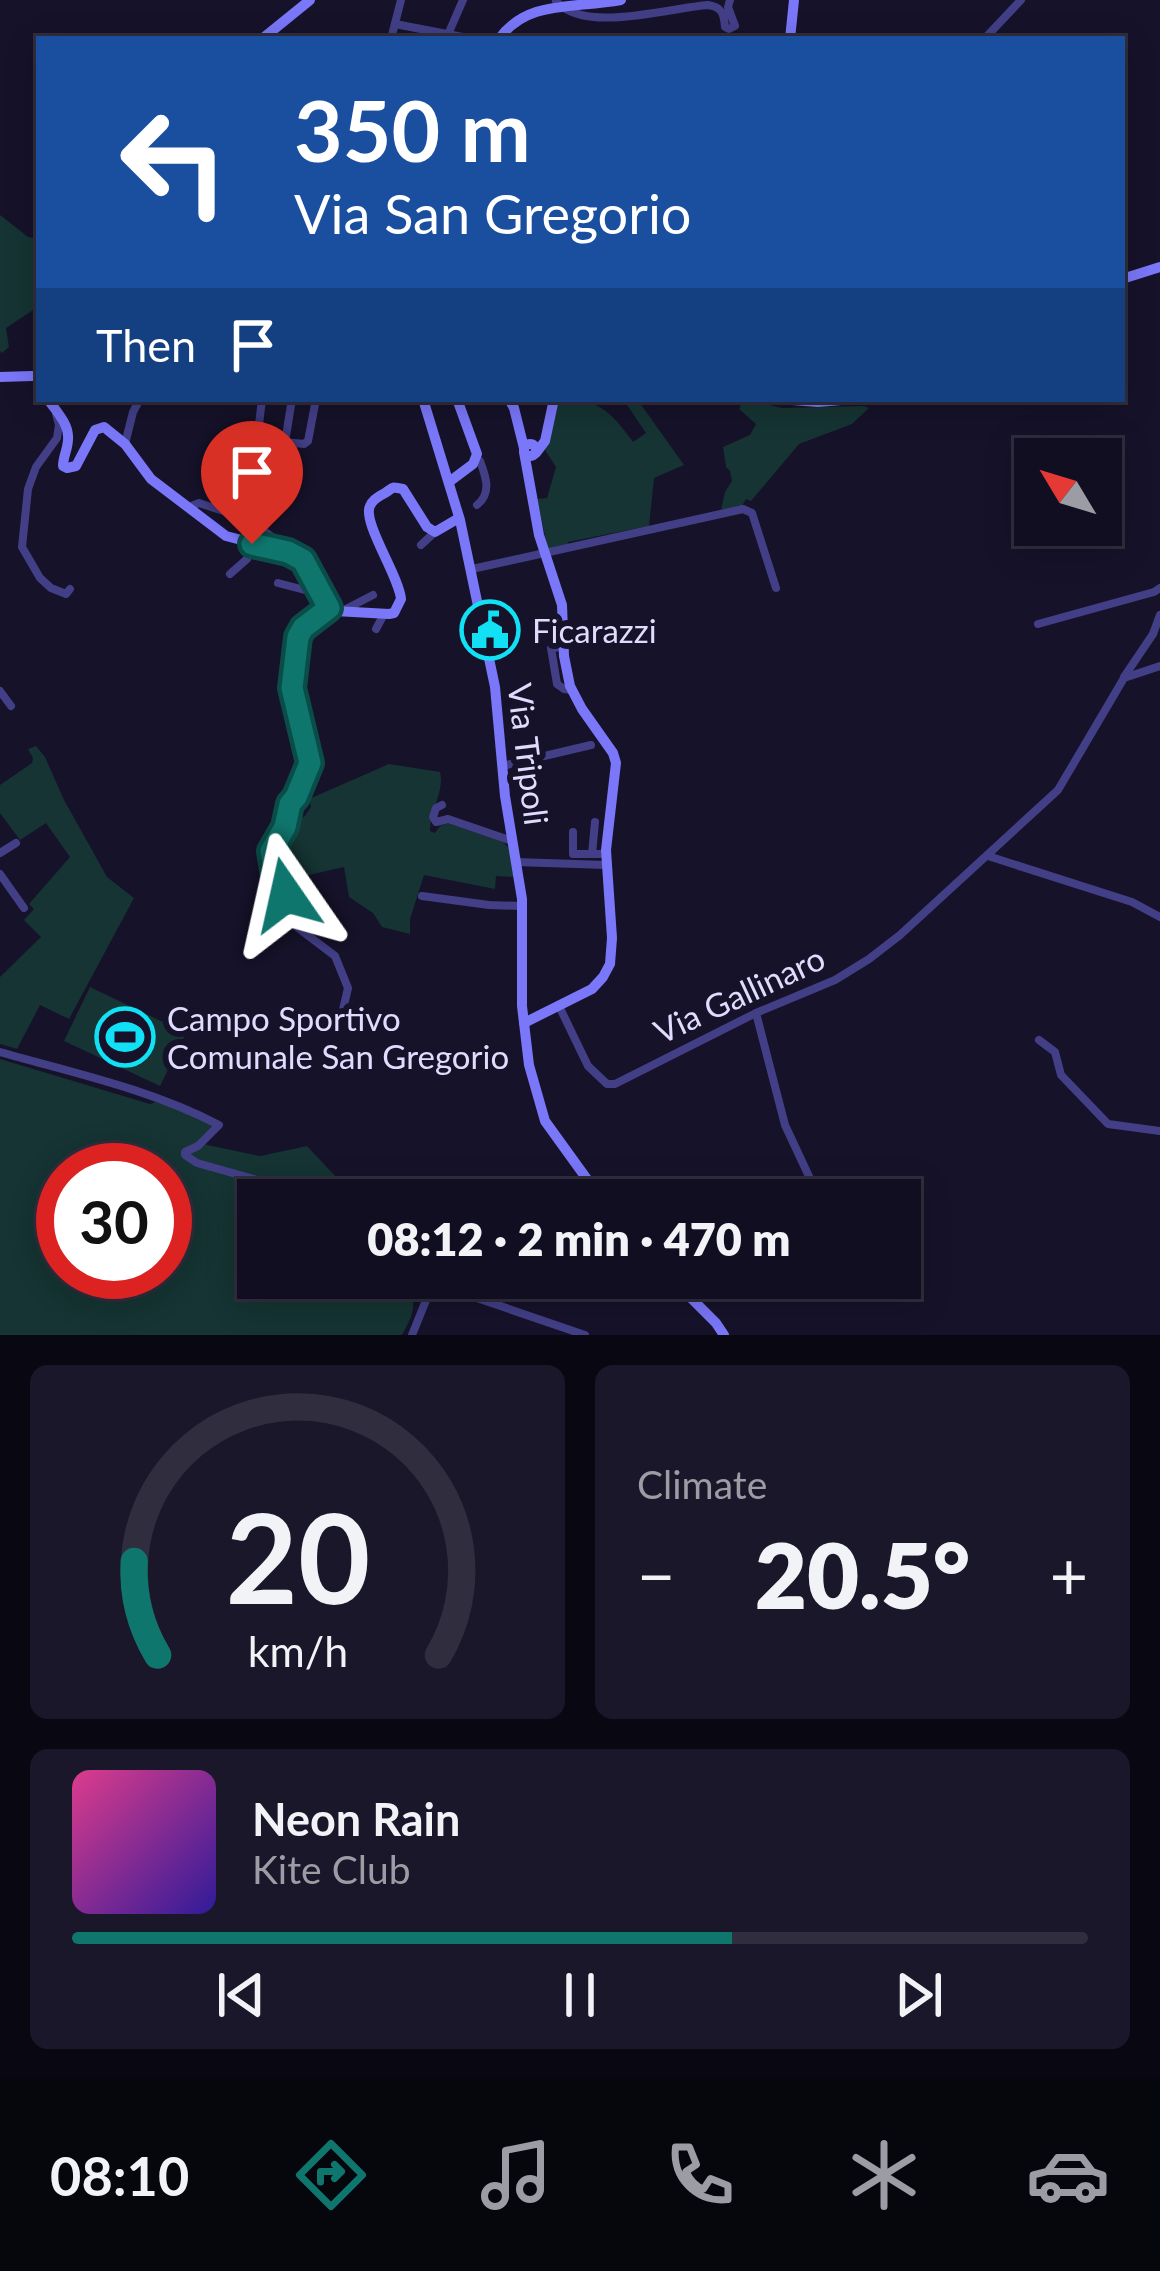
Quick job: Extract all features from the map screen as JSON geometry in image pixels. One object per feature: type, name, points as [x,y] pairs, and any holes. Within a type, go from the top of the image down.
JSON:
[{"type":"street","points":[[266,36],[310,0]]},
{"type":"street","points":[[392,36],[401,0]]},
{"type":"street","points":[[395,25],[447,36],[463,0]]},
{"type":"street","points":[[501,36],[508,22],[536,2],[621,0]]},
{"type":"street","points":[[556,1],[564,9],[605,19],[708,5],[720,9],[729,29],[735,26],[730,0]]},
{"type":"street","points":[[790,36],[794,0]]},
{"type":"street","points":[[987,36],[1021,0]]},
{"type":"street","points":[[1125,278],[1160,267]]},
{"type":"street","points":[[0,377],[36,376]]},
{"type":"street","points":[[50,402],[68,435],[63,466],[80,461],[98,427],[110,430],[151,479],[226,536],[297,555],[308,566],[329,608],[394,613],[401,593],[368,518],[370,503],[393,488],[403,489],[435,532]]},
{"type":"street","points":[[125,444],[138,402]]},
{"type":"street","points":[[248,519],[262,402]]},
{"type":"street","points":[[292,402],[285,442],[296,444],[308,441],[315,402]]},
{"type":"street","name":"Via Tripoli","points":[[424,402],[472,569],[495,687],[522,906],[529,1065],[545,1121],[587,1179]]},
{"type":"street","points":[[449,482],[475,459],[458,402]]},
{"type":"street","points":[[511,402],[530,451],[529,478],[544,554],[562,605],[572,691],[616,764],[601,858]]},
{"type":"street","points":[[530,451],[543,445],[553,402]]},
{"type":"street","points":[[56,412],[57,438],[36,467],[28,489],[22,547],[51,588],[66,593],[70,589]]},
{"type":"street","points":[[475,459],[480,460],[487,482],[486,494],[477,505]]},
{"type":"street","points":[[188,508],[199,503],[248,519],[280,543]]},
{"type":"street","points":[[472,569],[743,508],[752,513],[776,588]]},
{"type":"street","points":[[421,545],[459,518]]},
{"type":"street","points":[[230,574],[247,559],[252,544]]},
{"type":"street","points":[[278,583],[320,594]]},
{"type":"street","points":[[1038,624],[1160,588]]},
{"type":"street","points":[[344,612],[373,595]]},
{"type":"street","points":[[329,608],[298,637],[292,688],[310,763],[271,851],[289,921],[335,956],[347,988],[342,1014],[361,1030]]},
{"type":"street","points":[[376,629],[384,614]]},
{"type":"street","name":"Via Gallinaro","points":[[560,1006],[588,1066],[607,1084],[615,1084],[756,1013],[835,980],[869,959],[1058,790],[1160,615]]},
{"type":"street","points":[[1124,678],[1160,666]]},
{"type":"street","points":[[0,691],[11,706]]},
{"type":"street","points":[[502,766],[591,745]]},
{"type":"street","points":[[442,805],[433,817],[436,823],[448,819],[512,841]]},
{"type":"street","points":[[524,1023],[597,985],[610,964],[612,938],[595,822]]},
{"type":"street","points":[[573,832],[573,854],[601,858]]},
{"type":"street","points":[[0,853],[16,843]]},
{"type":"street","points":[[988,856],[1132,902],[1160,917]]},
{"type":"street","points":[[516,862],[601,858]]},
{"type":"street","points":[[0,874],[25,908]]},
{"type":"street","points":[[0,892],[12,890]]},
{"type":"street","points":[[422,896],[522,906]]},
{"type":"street","points":[[756,1013],[785,1125],[807,1179]]},
{"type":"street","points":[[1040,1040],[1055,1052],[1061,1075],[1108,1124],[1160,1131]]},
{"type":"street","points":[[0,1052],[160,1097],[219,1125],[185,1152],[189,1158],[252,1179]]},
{"type":"street","points":[[412,1335],[425,1299]]},
{"type":"street","points":[[483,1299],[585,1335]]},
{"type":"street","points":[[692,1299],[724,1335]]},
{"type":"green space","points":[[0,215],[36,238],[36,308],[6,328],[9,347],[0,351]]},
{"type":"green space","points":[[556,402],[586,402],[601,408],[633,442],[646,433],[625,402],[639,402],[684,465],[654,478],[649,526],[548,549],[537,499],[547,498],[556,467],[545,450]]},
{"type":"green space","points":[[742,402],[782,408],[869,408],[852,424],[799,444],[751,501],[721,510],[732,481],[723,447],[750,435],[756,424],[739,409]]},
{"type":"green space","points":[[36,746],[107,877],[134,898],[69,1019],[40,1005],[17,1049],[0,1044],[0,977],[41,937],[24,920],[34,909],[29,904],[70,857],[46,823],[20,840],[0,813],[0,785],[32,763],[28,749]]},
{"type":"green space","points":[[389,764],[440,772],[430,831],[435,833],[447,823],[503,842],[510,849],[515,877],[496,876],[495,889],[424,875],[410,934],[382,927],[373,913],[349,897],[344,867],[278,882],[274,849],[291,819],[304,817],[311,807],[309,799]]},
{"type":"green space","name":"Campo Sportivo Comunale San Gregorio","points":[[90,987],[186,1033],[160,1086],[64,1041]]},
{"type":"green space","points":[[0,1059],[150,1104],[160,1100],[215,1126],[198,1143],[260,1156],[307,1146],[338,1179],[237,1179],[237,1299],[412,1299],[402,1335],[0,1335]]},
{"type":"place","name":"Ficarazzi","points":[[490,630]]},
{"type":"place","name":"Campo Sportivo Comunale San Gregorio","points":[[125,1037]]},
{"type":"route","points":[[252,544],[297,555],[308,566],[329,608],[300,632],[291,681],[310,763],[271,851],[276,882],[286,895]]}]
